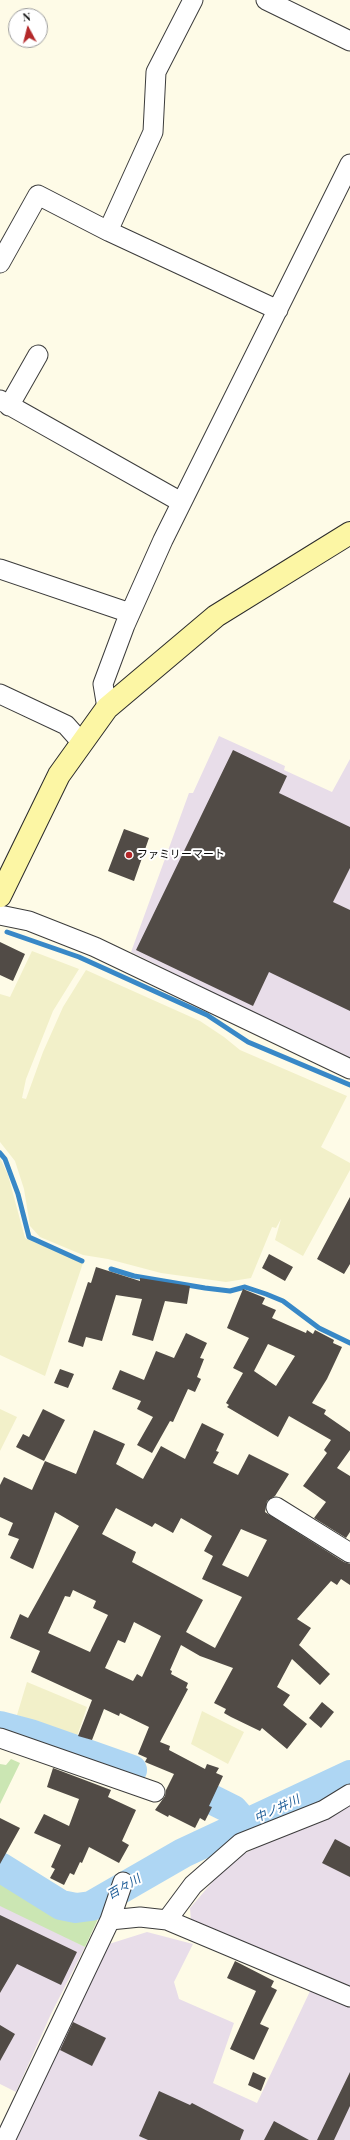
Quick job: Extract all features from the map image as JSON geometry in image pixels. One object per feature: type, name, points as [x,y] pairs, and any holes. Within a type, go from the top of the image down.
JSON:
[{"type":"street","points":[[108,231],[153,132],[156,72],[193,0]]},
{"type":"street","points":[[266,0],[350,41]]},
{"type":"street","points":[[107,708],[103,684],[130,613],[181,502],[350,164]]},
{"type":"street","points":[[0,262],[38,195],[108,231],[278,310]]},
{"type":"street","points":[[38,355],[5,403],[181,502]]},
{"type":"street","points":[[0,896],[59,775],[107,708],[216,616],[350,533]]},
{"type":"street","points":[[0,569],[130,613]]},
{"type":"street","points":[[0,694],[66,725],[82,743]]},
{"type":"street","points":[[0,915],[29,921],[95,947],[350,1069]]},
{"type":"street","points":[[276,1507],[350,1553]]},
{"type":"street","points":[[0,1738],[155,1792]]},
{"type":"street","points":[[167,1920],[193,1885],[240,1843],[324,1810],[350,1794]]},
{"type":"street","points":[[5,2140],[110,1920],[123,1882]]},
{"type":"street","points":[[110,1920],[140,1917],[167,1920],[350,1997]]},
{"type":"shaded area","points":[[219,736],[285,766],[284,770],[332,792],[350,759],[350,1060],[131,952],[189,793],[193,793]]},
{"type":"shaded area","points":[[32,951],[79,969],[53,1011],[26,1079],[22,1098],[26,1099],[43,1052],[63,1007],[86,970],[200,1021],[240,1050],[347,1096],[321,1147],[350,1163],[350,1170],[303,1256],[275,1240],[281,1219],[276,1228],[272,1227],[251,1278],[226,1282],[161,1273],[108,1259],[83,1255],[40,1237],[30,1226],[24,1189],[15,1161],[0,1142],[0,994],[10,997]]},
{"type":"shaded area","points":[[0,1158],[8,1175],[25,1238],[83,1263],[45,1376],[0,1355]]},
{"type":"shaded area","points":[[0,1409],[17,1417],[0,1451]]},
{"type":"shaded area","points":[[27,1682],[87,1707],[77,1736],[17,1715]]},
{"type":"shaded area","points":[[202,1711],[244,1732],[228,1764],[191,1744]]},
{"type":"shaded area","points":[[350,1804],[350,1987],[191,1921],[190,1908],[215,1879],[239,1856]]},
{"type":"shaded area","points":[[0,1903],[85,1947],[51,2014],[16,2092],[0,2084]]},
{"type":"shaded area","points":[[147,1932],[193,1944],[174,1982],[179,1999],[234,2023],[213,2083],[257,2103],[312,1987],[350,2006],[350,2140],[15,2140],[109,1944]]},
{"type":"green space","points":[[11,1759],[20,1763],[0,1804],[0,1764],[6,1765]]},
{"type":"green space","points":[[0,1874],[58,1909],[80,1912],[98,1908],[102,1910],[85,1947],[0,1906]]},
{"type":"building","points":[[233,750],[287,776],[279,793],[350,827],[350,868],[333,902],[350,910],[350,1011],[269,972],[253,1006],[136,950]]},
{"type":"building","name":"ファミリーマート","points":[[124,829],[149,838],[134,881],[108,871]]},
{"type":"building","points":[[0,942],[25,954],[13,981],[0,975]]},
{"type":"building","points":[[350,1197],[350,1264],[344,1274],[317,1259]]},
{"type":"building","points":[[269,1254],[293,1267],[285,1281],[262,1268]]},
{"type":"building","points":[[96,1267],[140,1281],[140,1278],[190,1286],[187,1304],[165,1301],[153,1341],[132,1335],[142,1299],[116,1295],[102,1341],[86,1337],[83,1347],[68,1342],[88,1282],[91,1283]]},
{"type":"building","points":[[243,1289],[265,1298],[262,1304],[276,1310],[272,1318],[306,1333],[307,1330],[313,1334],[315,1330],[334,1340],[333,1343],[342,1347],[327,1379],[312,1403],[326,1410],[324,1414],[350,1432],[350,1450],[337,1468],[350,1476],[350,1532],[346,1538],[314,1518],[326,1502],[303,1486],[327,1453],[324,1450],[331,1440],[289,1416],[278,1437],[227,1407],[229,1405],[226,1403],[243,1373],[233,1368],[249,1338],[227,1328]],"holes":[[[268,1344],[295,1356],[276,1386],[254,1371]]]},
{"type":"building","points":[[186,1333],[207,1343],[200,1358],[204,1359],[197,1377],[201,1379],[195,1392],[188,1389],[173,1422],[170,1421],[152,1453],[137,1445],[153,1417],[137,1409],[141,1401],[112,1389],[120,1370],[144,1380],[156,1351],[174,1358]]},
{"type":"building","points":[[60,1369],[74,1374],[68,1388],[54,1383]]},
{"type":"building","points":[[43,1409],[65,1420],[44,1461],[16,1447],[23,1434],[29,1437]]},
{"type":"building","points":[[202,1423],[224,1434],[216,1451],[219,1452],[213,1463],[238,1475],[249,1454],[289,1474],[275,1496],[267,1501],[265,1512],[344,1562],[350,1564],[350,1585],[341,1579],[337,1585],[331,1581],[297,1619],[311,1628],[299,1645],[330,1674],[320,1685],[292,1659],[277,1687],[290,1695],[283,1705],[307,1724],[287,1749],[262,1728],[260,1731],[231,1717],[224,1713],[226,1709],[214,1703],[233,1668],[200,1656],[181,1645],[170,1670],[172,1671],[171,1674],[188,1683],[186,1688],[188,1689],[160,1742],[170,1746],[169,1750],[205,1769],[207,1764],[219,1768],[216,1773],[223,1776],[209,1806],[212,1807],[205,1821],[200,1818],[195,1828],[155,1810],[165,1796],[166,1790],[174,1774],[145,1762],[147,1758],[138,1754],[149,1727],[120,1713],[119,1716],[104,1709],[92,1740],[78,1736],[92,1700],[31,1672],[40,1651],[10,1638],[20,1614],[28,1618],[79,1526],[55,1512],[33,1569],[10,1558],[19,1539],[8,1535],[13,1523],[0,1517],[0,1485],[4,1477],[32,1490],[45,1461],[76,1474],[94,1430],[125,1444],[116,1464],[143,1479],[161,1446],[185,1459]],"holes":[[[116,1508],[152,1527],[155,1523],[173,1533],[181,1518],[212,1536],[204,1551],[213,1556],[202,1579],[242,1597],[215,1648],[186,1632],[203,1600],[132,1562],[136,1552],[102,1534]],[[241,1529],[267,1540],[248,1577],[222,1565]],[[73,1590],[96,1601],[93,1608],[108,1615],[90,1652],[48,1633],[65,1596],[70,1597]],[[134,1622],[161,1636],[142,1677],[137,1674],[133,1681],[105,1668],[118,1640],[125,1643]]]},
{"type":"building","points":[[322,1702],[334,1712],[321,1728],[309,1718]]},
{"type":"building","points":[[53,1768],[111,1790],[108,1797],[136,1810],[122,1841],[129,1845],[119,1863],[89,1847],[82,1863],[80,1862],[74,1875],[70,1873],[64,1885],[50,1878],[55,1869],[51,1867],[61,1845],[34,1833],[44,1814],[69,1826],[79,1799],[47,1787]]},
{"type":"building","points":[[0,1818],[20,1828],[0,1864]]},
{"type":"building","points":[[335,1839],[350,1847],[350,1877],[322,1863]]},
{"type":"building","points":[[0,1915],[77,1952],[61,1985],[17,1964],[0,1993]]},
{"type":"building","points":[[235,1961],[274,1981],[271,1987],[277,1990],[260,2024],[269,2028],[254,2060],[230,2049],[256,1991],[227,1978]]},
{"type":"building","points":[[73,2022],[106,2038],[92,2066],[60,2050]]},
{"type":"building","points":[[0,2025],[15,2034],[0,2061]]},
{"type":"building","points":[[253,2072],[266,2078],[261,2091],[248,2085]]},
{"type":"building","points":[[350,2072],[350,2106],[334,2140],[317,2140]]},
{"type":"building","points":[[159,2091],[190,2105],[192,2103],[244,2130],[240,2140],[148,2140],[139,2136]]},
{"type":"building","points":[[274,2121],[309,2140],[264,2140]]},
{"type":"waterway","points":[[7,932],[79,957],[207,1015],[248,1042],[350,1085]]},
{"type":"waterway","points":[[0,1153],[5,1159],[18,1194],[29,1237],[82,1261]]},
{"type":"waterway","points":[[111,1269],[134,1276],[205,1288],[230,1291],[245,1287],[283,1301],[319,1328],[350,1343]]},
{"type":"waterway","name":"中ノ井川","points":[[0,1726],[30,1734],[132,1770]]},
{"type":"waterway","name":"百々川","points":[[0,1867],[61,1905],[76,1908],[91,1906],[183,1853],[350,1775]]},
{"type":"waterway","name":"中ノ井川","points":[[207,1797],[233,1810],[240,1818],[248,1822]]},
{"type":"place","name":"ファミリーマート","points":[[129,855]]}]
